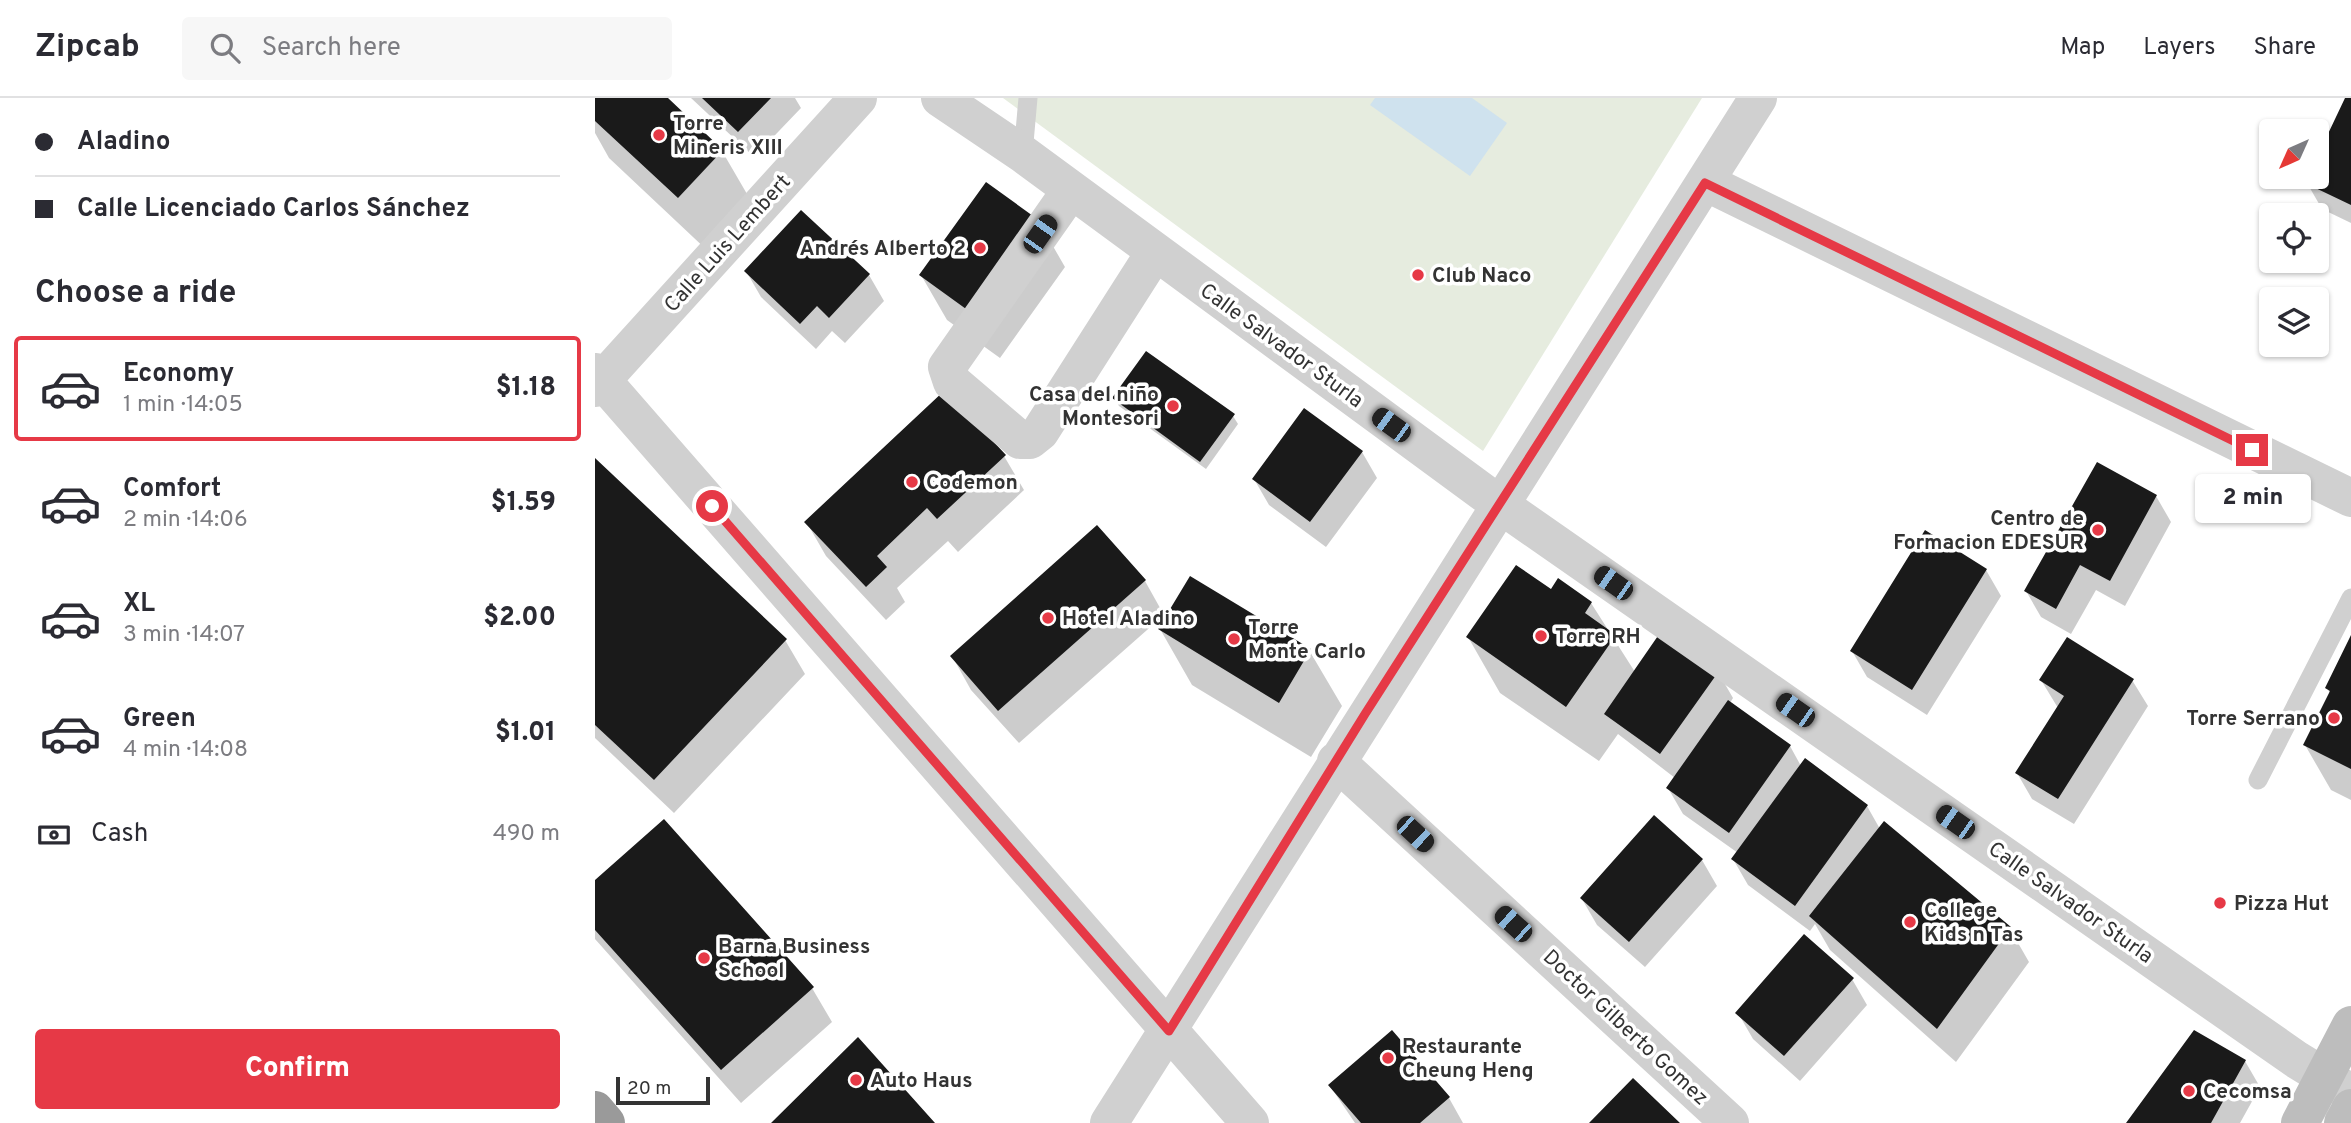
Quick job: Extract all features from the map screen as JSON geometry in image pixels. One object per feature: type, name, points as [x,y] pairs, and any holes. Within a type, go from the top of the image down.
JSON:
[{"type":"highway","points":[[595,1110],[606,1123]]},
{"type":"main road","points":[[2300,1123],[2337,1086],[2351,1025]]},
{"type":"main road","points":[[2343,1123],[2351,1108]]},
{"type":"street","name":"Calle Luis Lembert","points":[[598,380],[858,98]]},
{"type":"street","name":"Calle Salvador Sturla","points":[[940,98],[1023,154],[1499,504],[2337,1086]]},
{"type":"street","points":[[1109,1123],[1758,98]]},
{"type":"street","points":[[1705,183],[2351,498]]},
{"type":"street","points":[[1071,190],[947,367],[952,382],[1020,440],[1030,440],[1040,432],[1156,252]]},
{"type":"street","points":[[598,380],[1250,1123]]},
{"type":"street","name":"Doctor Gilberto Gomez","points":[[1336,761],[1730,1123]]},
{"type":"lane","points":[[1023,154],[1028,98]]},
{"type":"lane","points":[[2258,780],[2351,598]]},
{"type":"shaded area","name":"Club Naco","points":[[1003,98],[1702,98],[1483,451]]},
{"type":"water","points":[[1375,98],[1472,98],[1507,123],[1470,176],[1370,105]]},
{"type":"building","name":"Torre Mineris XIII","points":[[595,98],[668,98],[723,150],[678,198],[595,121]]},
{"type":"building","points":[[702,98],[771,98],[738,132]]},
{"type":"building","points":[[2345,98],[2351,98],[2351,205],[2318,189],[2329,189],[2329,132]]},
{"type":"building","name":"Andrés Alberto 2","points":[[986,182],[1040,221],[973,314],[919,275]]},
{"type":"building","points":[[801,210],[870,274],[829,318],[817,306],[800,324],[744,271]]},
{"type":"building","name":"Casa del niño Montesori","points":[[1146,351],[1235,414],[1200,462],[1112,398]]},
{"type":"building","name":"Codemon","points":[[945,390],[1006,455],[937,519],[927,508],[877,556],[887,567],[866,587],[804,522]]},
{"type":"building","points":[[1304,408],[1363,451],[1310,522],[1252,479]]},
{"type":"building","points":[[595,458],[787,639],[654,780],[595,725]]},
{"type":"building","name":"Centro de Formacion EDESUR","points":[[2097,462],[2157,495],[2110,581],[2080,565],[2056,609],[2024,591]]},
{"type":"building","name":"Hotel Aladino","points":[[1097,525],[1146,580],[998,711],[950,656]]},
{"type":"building","points":[[1925,530],[1987,569],[1912,690],[1850,651]]},
{"type":"building","name":"Torre RH","points":[[1516,565],[1551,589],[1558,578],[1592,602],[1585,613],[1616,635],[1566,707],[1466,637]]},
{"type":"building","name":"Torre Monte Carlo","points":[[1190,576],[1311,649],[1279,703],[1158,629]]},
{"type":"building","points":[[1662,630],[1719,671],[1660,754],[1604,714]]},
{"type":"building","name":"Torre Serrano","points":[[2351,635],[2351,769],[2303,745],[2330,691],[2325,688]]},
{"type":"building","points":[[2067,637],[2134,679],[2058,799],[2015,773],[2064,696],[2039,680]]},
{"type":"building","points":[[1728,700],[1791,745],[1729,833],[1666,788]]},
{"type":"building","points":[[1805,758],[1868,805],[1795,906],[1731,859]]},
{"type":"building","points":[[1654,815],[1703,859],[1629,942],[1580,898]]},
{"type":"building","name":"Barna Business School","points":[[664,819],[814,987],[721,1070],[595,930],[595,880]]},
{"type":"building","name":"College Kids n Tas","points":[[1884,821],[2011,927],[1937,1029],[1809,916]]},
{"type":"building","points":[[1804,934],[1854,978],[1784,1056],[1735,1013]]},
{"type":"building","name":"Restaurante Cheung Heng","points":[[1392,1030],[1450,1097],[1420,1123],[1361,1123],[1328,1085]]},
{"type":"building","name":"Cecomsa","points":[[2194,1030],[2246,1060],[2211,1123],[2126,1123]]},
{"type":"building","name":"Auto Haus","points":[[858,1037],[935,1123],[771,1123]]},
{"type":"building","points":[[1633,1078],[1680,1123],[1589,1123]]},
{"type":"place","name":"Torre Mineris XIII","points":[[659,135]]},
{"type":"place","name":"Andrés Alberto 2","points":[[980,248]]},
{"type":"place","name":"Club Naco","points":[[1418,275]]},
{"type":"place","name":"Casa del niño Montesori","points":[[1173,406]]},
{"type":"place","name":"Codemon","points":[[912,482]]},
{"type":"place","name":"Centro de Formacion EDESUR","points":[[2098,530]]},
{"type":"place","name":"Hotel Aladino","points":[[1048,618]]},
{"type":"place","name":"Torre RH","points":[[1541,636]]},
{"type":"place","name":"Torre Monte Carlo","points":[[1234,639]]},
{"type":"place","name":"Torre Serrano","points":[[2334,718]]},
{"type":"place","name":"Pizza Hut","points":[[2220,903]]},
{"type":"place","name":"College Kids n Tas","points":[[1910,922]]},
{"type":"place","name":"Barna Business School","points":[[704,958]]},
{"type":"place","name":"Restaurante Cheung Heng","points":[[1388,1058]]},
{"type":"place","name":"Auto Haus","points":[[856,1080]]},
{"type":"place","name":"Cecomsa","points":[[2189,1091]]},
{"type":"route","points":[[712,506],[1169,1031],[1365,714],[1705,183],[2252,450]]}]
